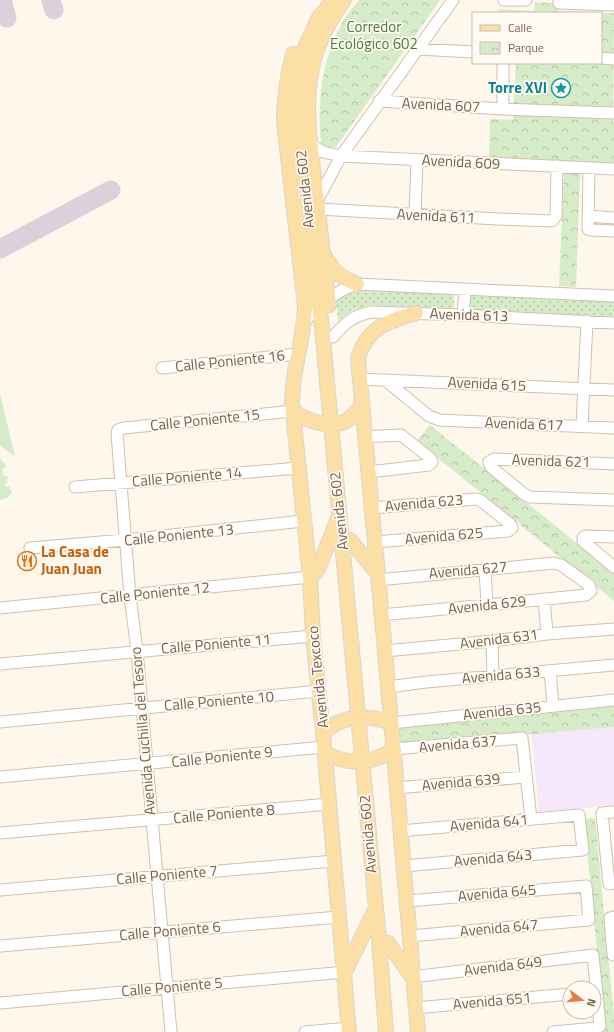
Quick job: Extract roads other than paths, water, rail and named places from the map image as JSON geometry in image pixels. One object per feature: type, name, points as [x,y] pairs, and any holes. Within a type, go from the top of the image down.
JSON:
[{"type":"main road","name":"Avenida Texcoco","points":[[321,0],[304,27],[294,53],[287,80],[284,108],[285,136],[304,292],[304,322],[293,382],[293,411],[310,578],[313,636],[349,1030]]},
{"type":"main road","name":"Avenida 602","points":[[333,0],[318,20],[307,41],[299,67],[296,89],[301,166],[324,302],[333,337],[339,514],[388,944],[395,1032]]},
{"type":"main road","name":"Avenida 602","points":[[344,0],[330,21],[320,40],[312,67],[309,86],[309,123],[310,144],[323,254],[324,302],[335,424],[350,540],[362,717]]},
{"type":"main road","name":"Avenida 602","points":[[320,40],[336,24],[354,0]]},
{"type":"main road","points":[[323,254],[329,264],[341,277],[358,284]]},
{"type":"main road","points":[[416,313],[390,322],[376,329],[368,337],[358,359],[394,749],[396,788],[410,936],[412,977],[418,1032]]},
{"type":"main road","points":[[293,411],[298,416],[313,422],[335,424],[346,422],[362,406]]},
{"type":"main road","points":[[310,578],[318,569],[339,514]]},
{"type":"main road","points":[[350,540],[378,577]]},
{"type":"main road","points":[[391,722],[377,718],[362,717],[336,722],[324,744],[343,761],[366,761],[381,757],[394,749]]},
{"type":"main road","name":"Avenida 602","points":[[366,761],[375,909],[386,1032]]},
{"type":"main road","points":[[344,972],[375,909]]},
{"type":"main road","points":[[388,944],[412,977]]},
{"type":"street","name":"Avenida 602","points":[[317,205],[341,156],[379,101],[453,0]]},
{"type":"street","points":[[504,0],[526,0]]},
{"type":"street","points":[[559,1],[614,5]]},
{"type":"street","points":[[417,49],[472,52]]},
{"type":"street","points":[[602,58],[614,59]]},
{"type":"street","points":[[502,109],[503,64]]},
{"type":"street","name":"Avenida 607","points":[[379,101],[502,109],[614,113]]},
{"type":"street","name":"Avenida 609","points":[[310,144],[323,152],[341,156],[614,169]]},
{"type":"street","points":[[415,215],[417,160]]},
{"type":"street","name":"Avenida 611","points":[[317,205],[415,215],[550,221],[554,220],[556,216],[557,166]]},
{"type":"street","points":[[589,168],[588,230],[614,231]]},
{"type":"street","points":[[588,216],[614,218]]},
{"type":"street","name":"Avenida 613","points":[[324,302],[343,290],[358,284],[614,296]]},
{"type":"street","points":[[463,315],[465,290]]},
{"type":"street","points":[[304,322],[324,302]]},
{"type":"street","name":"Avenida 613","points":[[333,337],[346,322],[360,314],[371,312],[614,323]]},
{"type":"street","points":[[582,426],[587,321]]},
{"type":"street","name":"Calle Poniente 16","points":[[162,368],[298,354]]},
{"type":"street","name":"Avenida 615","points":[[359,379],[614,390]]},
{"type":"street","name":"Avenida 617","points":[[385,380],[434,419],[444,421],[614,428]]},
{"type":"street","name":"Calle Poniente 15","points":[[118,430],[124,428],[293,411]]},
{"type":"street","name":"Avenida Cuchilla del Tesoro","points":[[118,430],[117,437],[125,540],[137,651],[171,1032]]},
{"type":"street","points":[[364,437],[401,435],[430,458],[432,462],[429,465],[369,472]]},
{"type":"street","name":"Avenida 621","points":[[614,464],[494,459],[489,462],[491,467],[528,496],[614,500]]},
{"type":"street","name":"Calle Poniente 14","points":[[75,487],[298,468]]},
{"type":"street","name":"Avenida 623","points":[[372,508],[477,499],[510,524],[512,528]]},
{"type":"street","name":"Calle Poniente 13","points":[[30,548],[125,540],[303,521]]},
{"type":"street","name":"Avenida 625","points":[[375,542],[508,531],[512,528]]},
{"type":"street","points":[[614,537],[585,536],[583,538],[583,542],[614,567]]},
{"type":"street","name":"Avenida 627","points":[[378,577],[558,563],[590,585],[591,591]]},
{"type":"street","points":[[485,569],[487,606]]},
{"type":"street","name":"Calle Poniente 12","points":[[0,608],[310,578]]},
{"type":"street","name":"Avenida 629","points":[[381,615],[487,606],[586,595],[591,591]]},
{"type":"street","points":[[544,599],[547,634]]},
{"type":"street","name":"Avenida 631","points":[[385,651],[492,641],[547,634],[614,630]]},
{"type":"street","name":"Calle Poniente 11","points":[[0,664],[313,636]]},
{"type":"street","points":[[492,641],[493,676]]},
{"type":"street","name":"Avenida 633","points":[[388,687],[426,682],[614,665]]},
{"type":"street","points":[[550,671],[553,705]]},
{"type":"street","name":"Calle Poniente 10","points":[[0,722],[319,691]]},
{"type":"street","name":"Avenida 635","points":[[391,722],[614,700]]},
{"type":"street","name":"Avenida 637","points":[[394,749],[522,738],[526,777]]},
{"type":"street","name":"Calle Poniente 9","points":[[0,777],[146,764],[324,744]]},
{"type":"street","points":[[526,777],[531,820]]},
{"type":"street","name":"Avenida 639","points":[[396,788],[526,777]]},
{"type":"street","name":"Calle Poniente 8","points":[[0,834],[329,804]]},
{"type":"street","points":[[611,883],[610,848],[602,813],[614,812]]},
{"type":"street","name":"Avenida 641","points":[[400,831],[579,815],[583,850]]},
{"type":"street","name":"Avenida 643","points":[[404,866],[583,850]]},
{"type":"street","name":"Calle Poniente 7","points":[[0,890],[334,861]]},
{"type":"street","name":"Avenida 645","points":[[407,901],[586,886],[589,920]]},
{"type":"street","name":"Calle Poniente 6","points":[[0,946],[339,917]]},
{"type":"street","points":[[612,917],[613,955]]},
{"type":"street","name":"Avenida 647","points":[[410,936],[589,920]]},
{"type":"street","name":"Avenida 649","points":[[412,977],[593,955],[594,980]]},
{"type":"street","name":"Calle Poniente 5","points":[[0,1003],[344,972]]},
{"type":"street","name":"Avenida 651","points":[[415,1008],[562,995]]},
{"type":"street","points":[[553,1032],[597,1028],[600,1026],[599,1020]]},
{"type":"street","points":[[305,1032],[349,1030]]},
{"type":"place","name":"Torre XVI","points":[[561,88]]},
{"type":"place","name":"La Casa de Juan Juan","points":[[27,561]]},
{"type":"park label","name":"Corredor Ecológico 602","points":[[374,36]]}]
